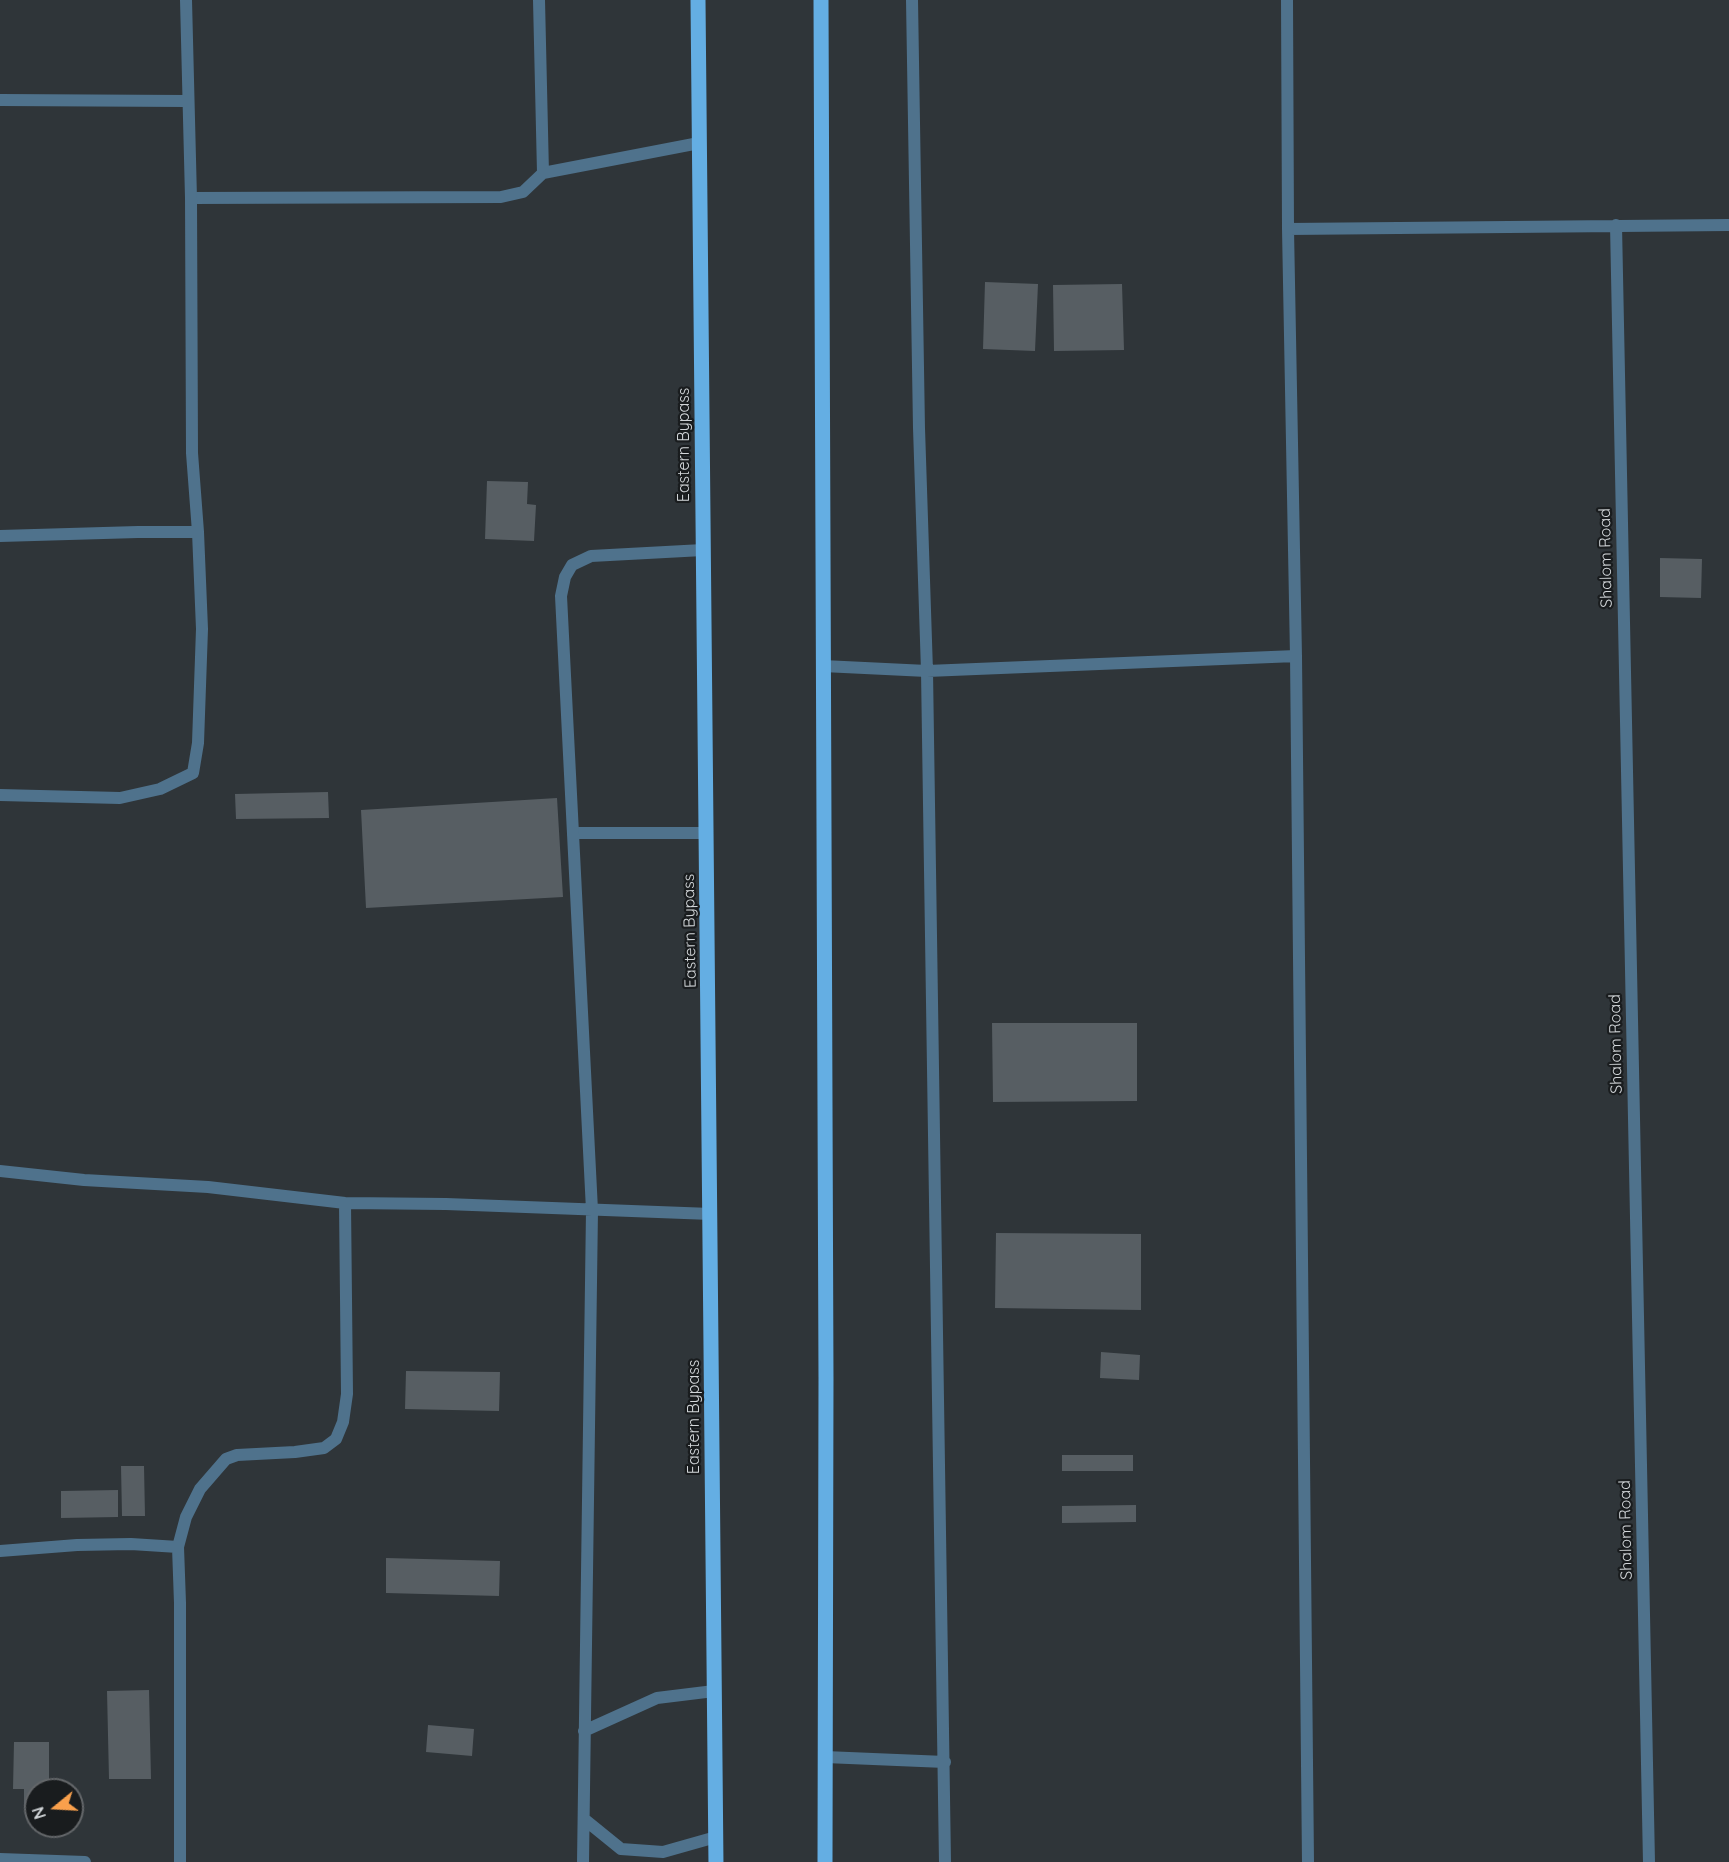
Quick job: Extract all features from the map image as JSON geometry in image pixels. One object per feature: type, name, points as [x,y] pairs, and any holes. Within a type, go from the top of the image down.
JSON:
[{"type":"main road","name":"Eastern Bypass","points":[[698,0],[716,1862]]},
{"type":"main road","points":[[821,0],[826,1365],[825,1862]]},
{"type":"street","points":[[0,795],[120,798],[160,789],[193,773],[198,742],[202,629],[192,453],[191,198],[186,0]]},
{"type":"street","points":[[539,0],[543,173]]},
{"type":"street","points":[[912,0],[919,417],[927,671],[945,1862]]},
{"type":"street","points":[[1287,0],[1308,1862]]},
{"type":"street","points":[[0,100],[187,101]]},
{"type":"street","points":[[191,198],[501,197],[523,192],[543,173],[699,143]]},
{"type":"street","name":"Shalom Road","points":[[1616,225],[1649,1862]]},
{"type":"street","points":[[1288,228],[1729,225]]},
{"type":"street","points":[[0,536],[198,532]]},
{"type":"street","points":[[583,1862],[592,1210],[561,596],[565,577],[572,565],[591,556],[703,550]]},
{"type":"street","points":[[823,666],[927,671],[1296,656]]},
{"type":"street","points":[[573,833],[707,833]]},
{"type":"street","points":[[0,1171],[84,1180],[208,1186],[345,1203],[446,1204],[711,1214]]},
{"type":"street","points":[[180,1862],[178,1547],[186,1517],[200,1489],[226,1459],[237,1455],[324,1448],[336,1439],[343,1422],[347,1394],[345,1203]]},
{"type":"street","points":[[0,1551],[77,1545],[131,1544],[178,1547]]},
{"type":"street","points":[[584,1731],[657,1698],[714,1691]]},
{"type":"street","points":[[825,1757],[945,1762]]},
{"type":"street","points":[[584,1819],[621,1850],[663,1852],[716,1837]]},
{"type":"street","points":[[0,1859],[85,1862]]},
{"type":"building","points":[[985,282],[1038,284],[1035,351],[983,349]]},
{"type":"building","points":[[1122,284],[1124,350],[1054,351],[1053,285]]},
{"type":"building","points":[[487,481],[528,482],[527,504],[536,505],[534,541],[485,539]]},
{"type":"building","points":[[1660,558],[1702,559],[1701,598],[1660,597]]},
{"type":"building","points":[[328,792],[329,818],[236,819],[235,794]]},
{"type":"building","points":[[557,798],[563,897],[366,908],[361,810]]},
{"type":"building","points":[[992,1023],[1137,1023],[1137,1101],[993,1102]]},
{"type":"building","points":[[996,1233],[1141,1234],[1141,1310],[995,1308]]},
{"type":"building","points":[[1101,1352],[1140,1355],[1139,1380],[1100,1378]]},
{"type":"building","points":[[406,1371],[500,1372],[499,1411],[405,1409]]},
{"type":"building","points":[[1062,1455],[1133,1455],[1133,1471],[1062,1471]]},
{"type":"building","points":[[121,1466],[144,1466],[145,1516],[122,1516]]},
{"type":"building","points":[[118,1490],[118,1517],[61,1518],[61,1491]]},
{"type":"building","points":[[1136,1505],[1136,1522],[1062,1523],[1062,1506]]},
{"type":"building","points":[[386,1558],[500,1561],[499,1596],[386,1593]]},
{"type":"building","points":[[149,1690],[151,1779],[109,1779],[107,1691]]},
{"type":"building","points":[[428,1725],[474,1729],[472,1756],[426,1752]]},
{"type":"building","points":[[14,1742],[49,1742],[49,1778],[24,1778],[24,1789],[13,1789]]}]
